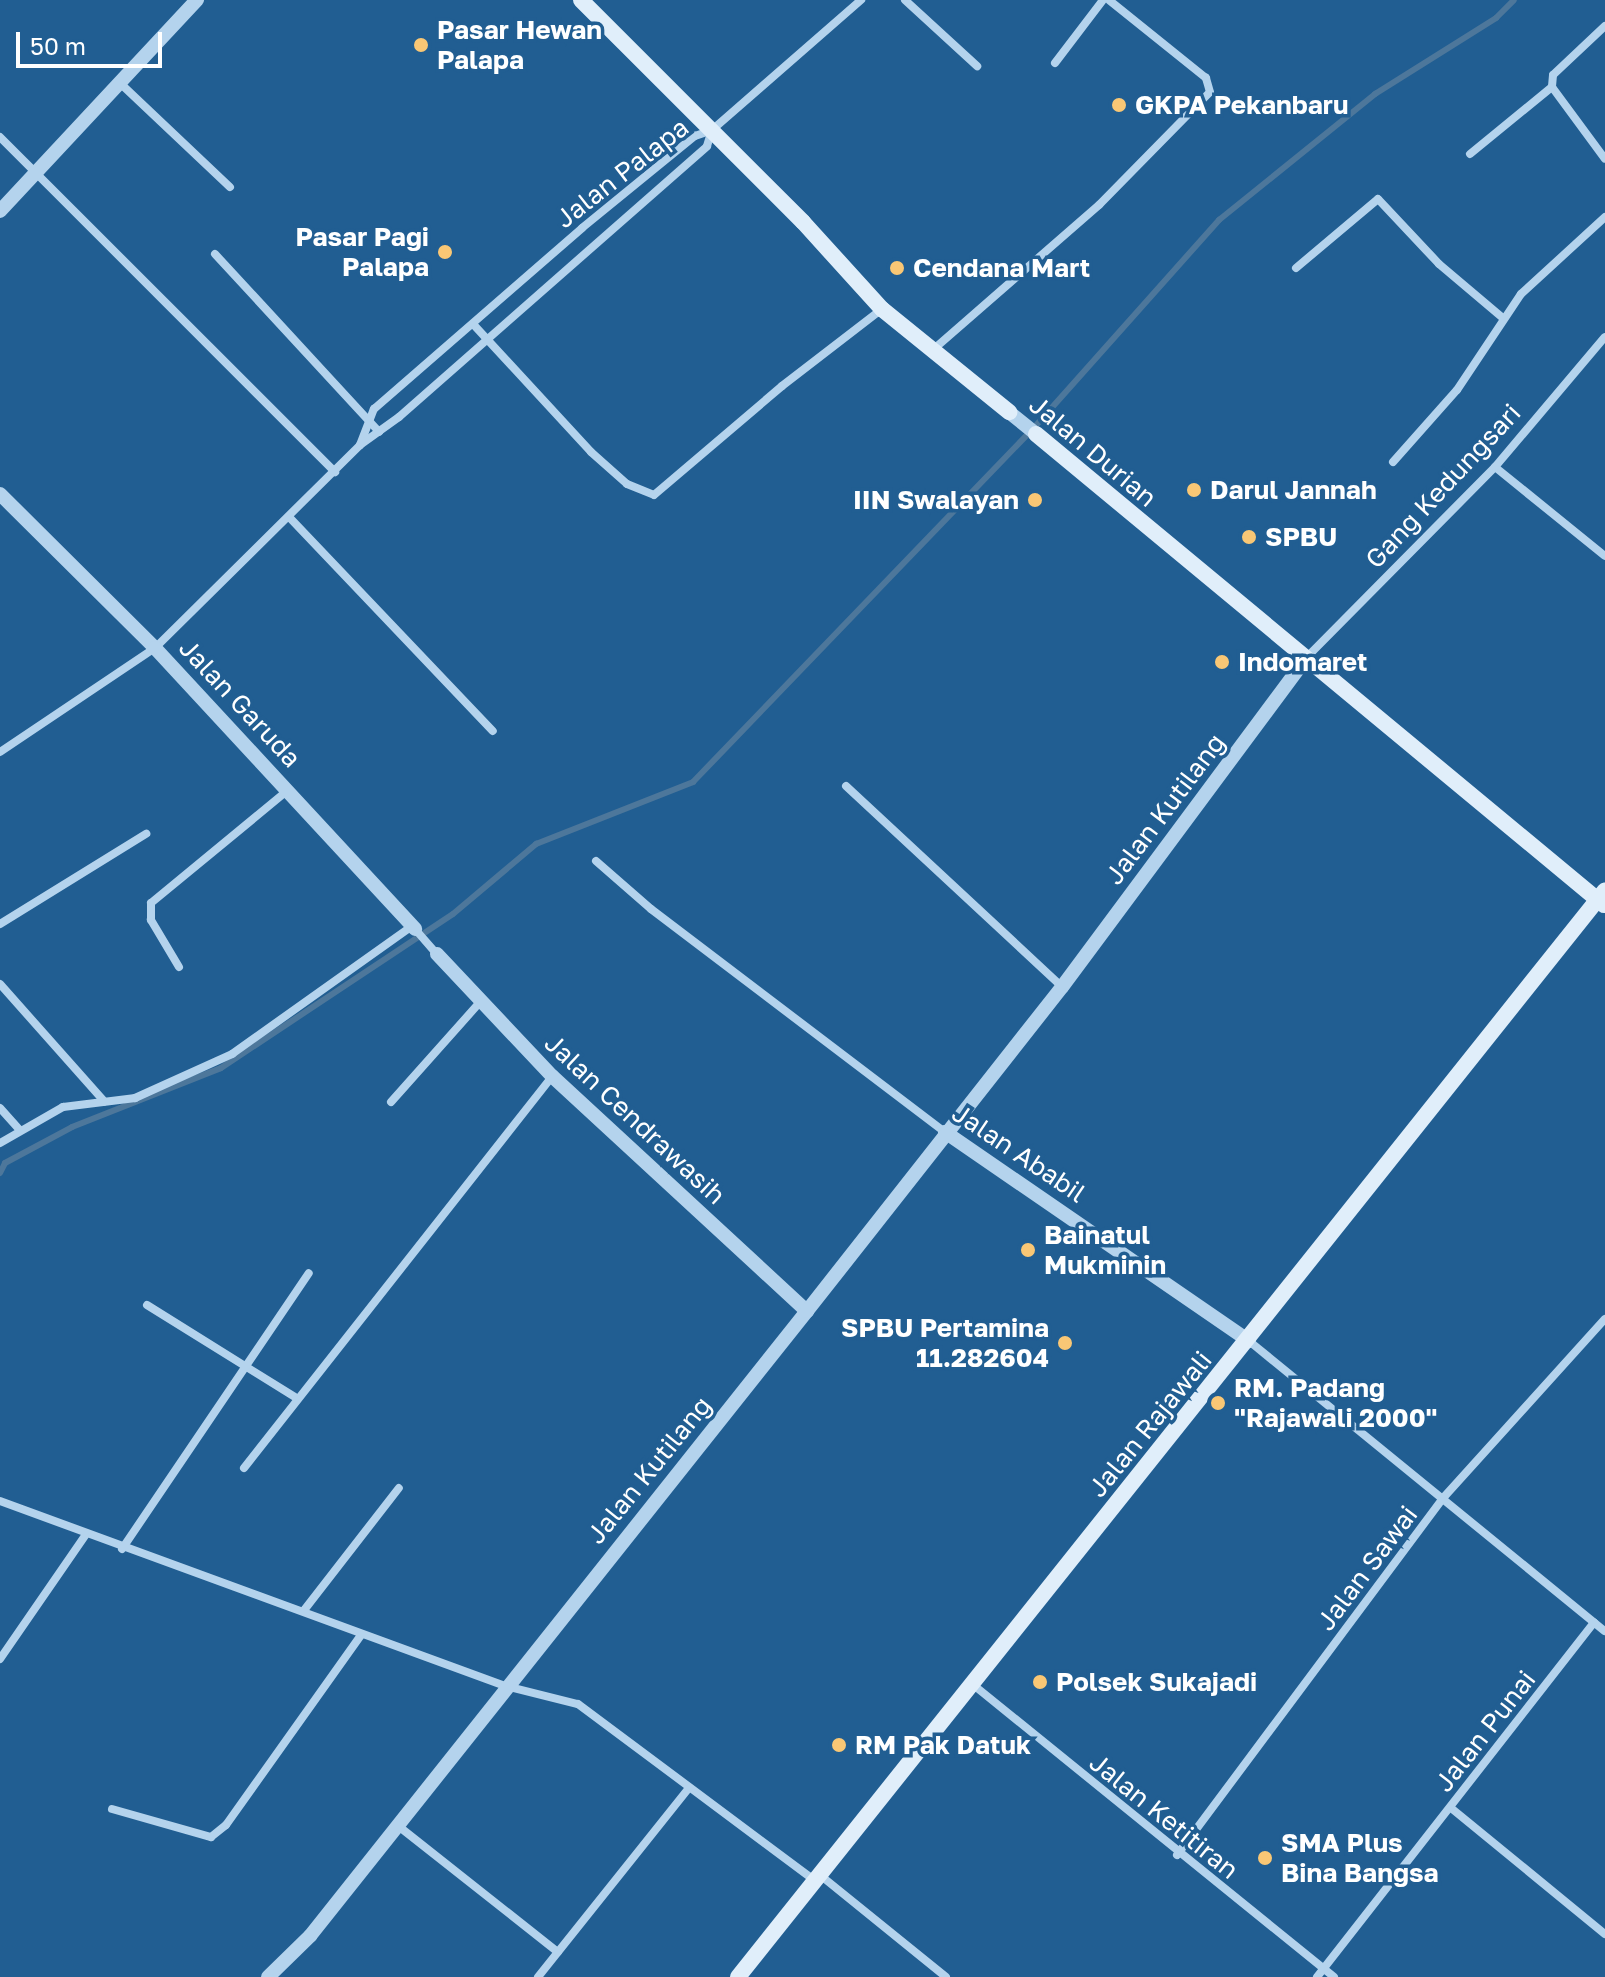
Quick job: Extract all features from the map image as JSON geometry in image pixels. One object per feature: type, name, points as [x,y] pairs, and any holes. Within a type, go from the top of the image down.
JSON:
[{"type":"main road","name":"Jalan Durian","points":[[581,0],[712,130],[882,309],[935,348],[1009,412]]},
{"type":"main road","name":"Jalan Durian","points":[[1036,434],[1602,899]]},
{"type":"main road","name":"Jalan Rajawali","points":[[738,1977],[1602,899]]},
{"type":"street","points":[[0,211],[197,0]]},
{"type":"street","points":[[712,130],[861,0]]},
{"type":"street","points":[[905,0],[977,66]]},
{"type":"street","points":[[1055,63],[1103,0]]},
{"type":"street","points":[[935,348],[1099,205],[1210,92],[1206,78],[1109,0]]},
{"type":"street","points":[[1605,26],[1553,75],[1552,87],[1605,159]]},
{"type":"street","points":[[121,84],[230,187]]},
{"type":"street","points":[[1470,154],[1552,87]]},
{"type":"street","name":"Jalan Palapa","points":[[360,445],[368,419],[473,324],[695,136],[712,130]]},
{"type":"street","name":"Jalan Palapa","points":[[0,752],[155,648],[290,518],[360,445],[379,432],[707,146],[712,130]]},
{"type":"street","points":[[0,137],[34,175],[335,472]]},
{"type":"street","points":[[1296,268],[1378,199],[1439,264],[1503,318]]},
{"type":"street","points":[[1393,462],[1457,390],[1503,318],[1552,262],[1605,217]]},
{"type":"street","points":[[215,254],[379,432]]},
{"type":"street","points":[[473,324],[591,452],[627,484],[654,495],[782,386],[882,309]]},
{"type":"street","name":"Gang Kedungsari","points":[[1306,658],[1495,467],[1605,337]]},
{"type":"street","name":"Jalan Durian","points":[[1009,412],[1036,434]]},
{"type":"street","points":[[1495,467],[1605,556]]},
{"type":"street","name":"Jalan Garuda","points":[[0,494],[155,648],[289,789],[437,954]]},
{"type":"street","points":[[290,518],[493,731]]},
{"type":"street","name":"Jalan Kutilang","points":[[268,1977],[310,1936],[505,1686],[807,1311],[1062,987],[1306,658]]},
{"type":"street","points":[[846,786],[1062,987]]},
{"type":"street","points":[[179,967],[151,920],[151,903],[289,789]]},
{"type":"street","points":[[0,924],[146,834]]},
{"type":"street","name":"Jalan Ababil","points":[[596,861],[651,909],[945,1132],[1249,1341],[1605,1631]]},
{"type":"street","points":[[0,1143],[19,1129],[63,1107],[104,1101],[123,1102],[151,1093],[232,1054],[414,927]]},
{"type":"street","name":"Jalan Cendrawasih","points":[[437,954],[552,1076],[807,1311]]},
{"type":"street","points":[[0,984],[104,1101]]},
{"type":"street","points":[[391,1102],[480,1002]]},
{"type":"street","points":[[244,1468],[295,1397],[552,1076]]},
{"type":"street","points":[[0,1108],[19,1129]]},
{"type":"street","points":[[122,1549],[309,1273]]},
{"type":"street","points":[[147,1305],[295,1397]]},
{"type":"street","name":"Jalan Sawai","points":[[1177,1855],[1444,1497],[1605,1319]]},
{"type":"street","points":[[305,1609],[399,1488]]},
{"type":"street","points":[[0,1501],[85,1536],[305,1609],[361,1635],[505,1686],[562,1697],[593,1712],[689,1788],[817,1877],[946,1977]]},
{"type":"street","points":[[0,1659],[85,1536]]},
{"type":"street","name":"Jalan Punai","points":[[1317,1977],[1594,1622]]},
{"type":"street","points":[[112,1809],[211,1837],[226,1825],[361,1635]]},
{"type":"street","name":"Jalan Ketitiran","points":[[971,1683],[1177,1855],[1334,1977]]},
{"type":"street","points":[[538,1977],[689,1788]]},
{"type":"street","points":[[1451,1808],[1605,1934]]},
{"type":"street","points":[[396,1825],[558,1952]]},
{"type":"waterway","points":[[0,1173],[5,1163],[72,1127],[221,1068],[453,914],[536,844],[693,782],[1031,431],[1219,220],[1375,94],[1496,18],[1514,0]]},
{"type":"place","name":"Pasar Hewan Palapa","points":[[421,45]]},
{"type":"place","name":"GKPA Pekanbaru","points":[[1119,105]]},
{"type":"place","name":"Pasar Pagi Palapa","points":[[445,252]]},
{"type":"place","name":"Cendana Mart","points":[[897,268]]},
{"type":"place","name":"Darul Jannah","points":[[1194,490]]},
{"type":"place","name":"IIN Swalayan","points":[[1035,500]]},
{"type":"place","name":"SPBU","points":[[1249,537]]},
{"type":"place","name":"Indomaret","points":[[1222,662]]},
{"type":"place","name":"Bainatul Mukminin","points":[[1028,1250]]},
{"type":"place","name":"SPBU Pertamina 11.282604","points":[[1065,1343]]},
{"type":"place","name":"RM. Padang \"Rajawali 2000\"","points":[[1218,1403]]},
{"type":"place","name":"Polsek Sukajadi","points":[[1040,1682]]},
{"type":"place","name":"RM Pak Datuk","points":[[839,1745]]},
{"type":"place","name":"SMA Plus Bina Bangsa","points":[[1265,1858]]}]
